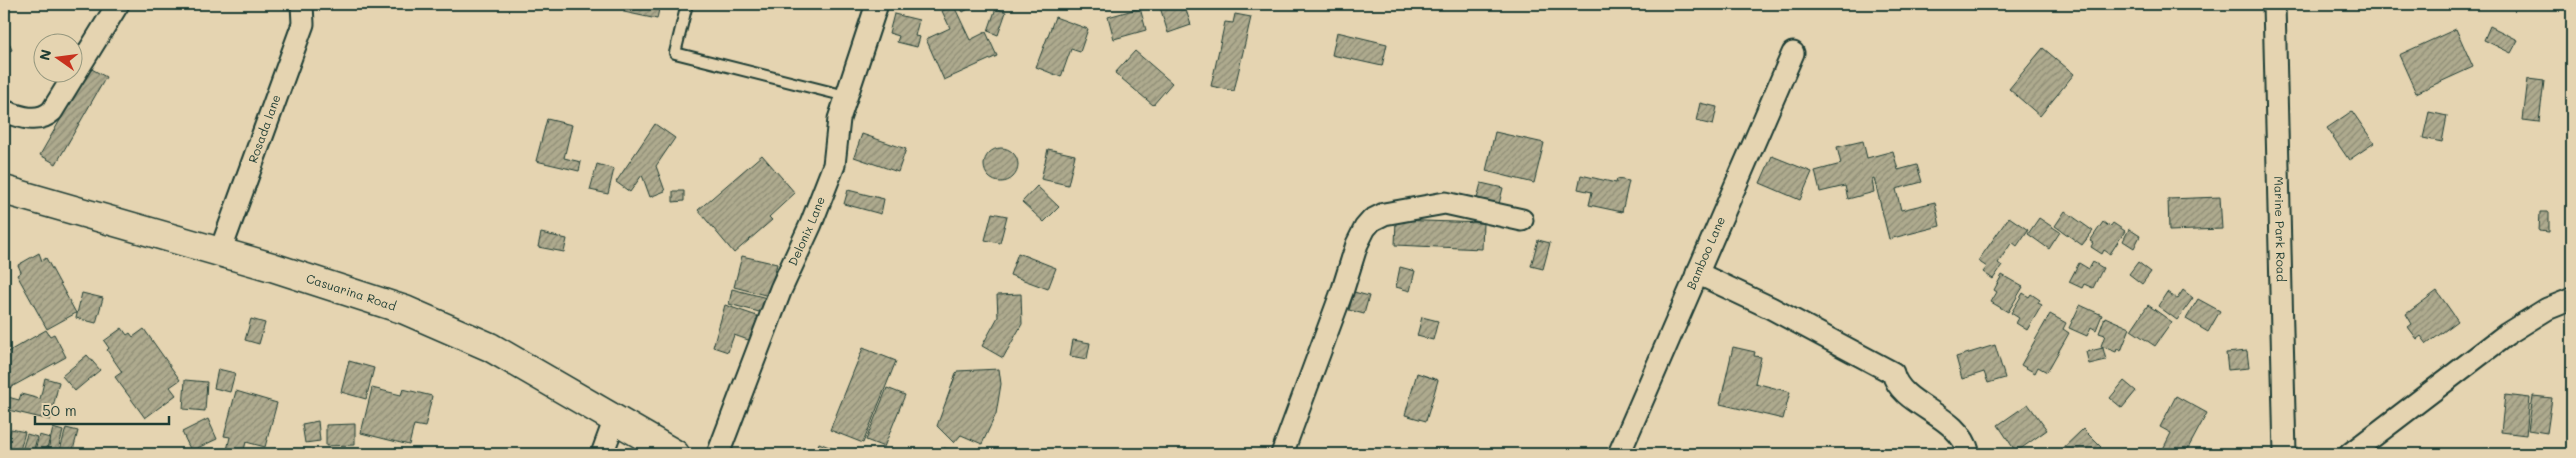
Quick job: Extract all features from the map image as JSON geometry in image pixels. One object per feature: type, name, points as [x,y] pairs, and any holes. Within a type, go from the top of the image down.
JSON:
[{"type":"street","points":[[4,111],[36,119],[45,117],[52,111],[118,4]]},
{"type":"street","name":"Rosada lane","points":[[220,252],[302,24],[302,4]]},
{"type":"street","name":"Delonix Lane","points":[[718,454],[781,289],[811,224],[834,165],[839,119],[877,4]]},
{"type":"street","name":"Marine Park Road","points":[[2274,4],[2285,454]]},
{"type":"street","name":"Bamboo Lane","points":[[1619,454],[1793,53]]},
{"type":"street","name":"Casuarina Road","points":[[4,190],[220,252],[363,296],[444,326],[490,347],[675,454]]},
{"type":"street","points":[[1282,454],[1343,289],[1357,244],[1364,228],[1372,220],[1384,214],[1445,203],[1522,220]]},
{"type":"street","points":[[1697,273],[1770,308],[1893,373],[1898,387],[1952,427],[1961,437],[1969,454]]},
{"type":"street","points":[[2350,454],[2508,334],[2547,309],[2572,299]]},
{"type":"street","points":[[602,454],[615,419]]},
{"type":"lane","points":[[687,4],[675,53],[846,96]]},
{"type":"building","points":[[626,4],[660,4],[657,19],[624,12]]},
{"type":"building","points":[[958,4],[968,4],[970,8],[963,12]]},
{"type":"building","points":[[1159,4],[1184,4],[1191,25],[1168,33]]},
{"type":"building","points":[[954,6],[970,40],[986,32],[997,56],[944,80],[926,39],[950,28],[942,11]]},
{"type":"building","points":[[996,8],[1006,12],[998,35],[988,31]]},
{"type":"building","points":[[1140,8],[1146,30],[1114,39],[1108,17]]},
{"type":"building","points":[[894,14],[919,20],[915,36],[920,37],[917,47],[897,42],[899,36],[889,33]]},
{"type":"building","points":[[1235,14],[1251,17],[1234,91],[1211,86],[1225,22],[1233,23]]},
{"type":"building","points":[[1055,17],[1088,29],[1080,52],[1071,49],[1061,77],[1036,67]]},
{"type":"building","points":[[2490,26],[2518,40],[2511,53],[2484,40]]},
{"type":"building","points":[[2456,29],[2473,67],[2416,93],[2399,55]]},
{"type":"building","points":[[4,31],[12,50],[4,53]]},
{"type":"building","points":[[1337,32],[1387,44],[1382,66],[1332,55]]},
{"type":"building","points":[[2043,48],[2074,74],[2040,116],[2009,89]]},
{"type":"building","points":[[1135,51],[1172,83],[1153,105],[1115,73]]},
{"type":"building","points":[[90,68],[106,77],[56,164],[40,155]]},
{"type":"building","points":[[2528,79],[2544,81],[2539,122],[2523,120]]},
{"type":"building","points":[[1700,103],[1717,107],[1713,125],[1696,121]]},
{"type":"building","points":[[2352,111],[2374,143],[2349,160],[2327,128]]},
{"type":"building","points":[[2429,112],[2447,116],[2442,142],[2423,138]]},
{"type":"building","points":[[547,119],[572,125],[564,158],[581,162],[579,171],[536,161]]},
{"type":"building","points":[[655,124],[675,138],[656,166],[665,191],[650,197],[642,175],[630,192],[616,182]]},
{"type":"building","points":[[1495,132],[1544,143],[1534,183],[1486,171]]},
{"type":"building","points":[[862,134],[906,149],[898,172],[854,157]]},
{"type":"building","points":[[1863,141],[1867,158],[1893,151],[1898,170],[1917,165],[1922,182],[1896,189],[1901,210],[1935,202],[1940,226],[1889,239],[1874,178],[1872,179],[1874,192],[1848,199],[1845,186],[1820,192],[1815,171],[1841,164],[1837,147]]},
{"type":"building","points":[[1001,148],[1008,149],[1013,153],[1017,158],[1017,172],[1013,177],[1008,181],[1001,182],[994,181],[989,177],[985,172],[984,165],[985,158],[989,153],[994,149]]},
{"type":"building","points":[[1048,149],[1075,155],[1068,185],[1041,179]]},
{"type":"building","points":[[762,155],[795,193],[769,217],[772,220],[734,253],[698,210]]},
{"type":"building","points":[[1772,156],[1812,172],[1800,200],[1760,183]]},
{"type":"building","points":[[597,164],[614,169],[608,194],[590,190]]},
{"type":"building","points":[[1581,175],[1616,183],[1617,179],[1629,181],[1622,212],[1589,205],[1592,192],[1578,189]]},
{"type":"building","points":[[1481,183],[1503,188],[1498,208],[1476,203]]},
{"type":"building","points":[[1037,186],[1059,207],[1044,222],[1022,202]]},
{"type":"building","points":[[848,190],[884,199],[881,214],[844,204]]},
{"type":"building","points":[[673,191],[684,191],[684,201],[673,202]]},
{"type":"building","points":[[2220,197],[2222,229],[2169,231],[2168,199]]},
{"type":"building","points":[[2065,211],[2093,231],[2082,245],[2055,226]]},
{"type":"building","points":[[2540,212],[2549,212],[2549,232],[2539,231]]},
{"type":"building","points":[[992,213],[1007,216],[1000,243],[985,240]]},
{"type":"building","points":[[2009,217],[2028,230],[2017,246],[2012,242],[1998,263],[2002,266],[1993,279],[1983,272],[1987,267],[1978,261]]},
{"type":"building","points":[[2039,218],[2060,232],[2049,249],[2028,234]]},
{"type":"building","points":[[1396,220],[1483,223],[1482,249],[1395,245]]},
{"type":"building","points":[[2103,222],[2110,227],[2113,223],[2125,231],[2110,254],[2104,250],[2102,254],[2091,247],[2093,243],[2090,241]]},
{"type":"building","points":[[2129,229],[2140,236],[2134,248],[2123,241]]},
{"type":"building","points":[[541,233],[567,239],[564,252],[538,247]]},
{"type":"building","points":[[1538,240],[1550,243],[1543,269],[1531,266]]},
{"type":"building","points":[[39,253],[42,261],[46,258],[76,313],[47,329],[17,275],[21,272],[18,265]]},
{"type":"building","points":[[1018,253],[1056,268],[1048,289],[1010,275]]},
{"type":"building","points":[[742,256],[777,264],[769,296],[734,287]]},
{"type":"building","points":[[2093,262],[2103,268],[2093,288],[2084,284],[2082,288],[2069,282],[2079,263],[2089,269]]},
{"type":"building","points":[[2138,262],[2151,272],[2142,284],[2129,274]]},
{"type":"building","points":[[1400,267],[1415,271],[1410,291],[1396,287]]},
{"type":"building","points":[[2002,275],[2023,287],[2008,312],[1991,302],[1997,292],[1994,290]]},
{"type":"building","points":[[732,289],[767,298],[763,313],[729,304]]},
{"type":"building","points":[[2183,290],[2193,298],[2177,320],[2158,306],[2167,292],[2177,299]]},
{"type":"building","points":[[2437,291],[2458,321],[2427,344],[2421,336],[2417,339],[2408,327],[2412,324],[2406,314]]},
{"type":"building","points":[[1354,292],[1369,296],[1364,314],[1349,310]]},
{"type":"building","points":[[82,293],[103,298],[96,323],[76,318]]},
{"type":"building","points":[[2023,293],[2029,297],[2031,294],[2040,300],[2038,303],[2042,305],[2027,330],[2016,323],[2019,318],[2011,313]]},
{"type":"building","points":[[1021,294],[1022,324],[1003,358],[982,346],[998,317],[997,295]]},
{"type":"building","points":[[2198,299],[2220,311],[2208,332],[2186,319]]},
{"type":"building","points":[[725,305],[760,317],[751,341],[734,335],[728,352],[713,347]]},
{"type":"building","points":[[2080,305],[2102,315],[2096,330],[2091,327],[2087,336],[2069,328]]},
{"type":"building","points":[[2148,305],[2172,322],[2155,346],[2131,330]]},
{"type":"building","points":[[2050,314],[2066,323],[2063,329],[2069,333],[2047,372],[2038,367],[2035,373],[2021,365]]},
{"type":"building","points":[[1422,317],[1438,321],[1433,340],[1417,336]]},
{"type":"building","points":[[2105,317],[2130,328],[2121,351],[2117,349],[2116,352],[2101,346],[2105,335],[2099,333]]},
{"type":"building","points":[[251,319],[265,323],[259,344],[245,340]]},
{"type":"building","points":[[122,328],[127,335],[130,333],[133,337],[144,329],[180,380],[170,387],[176,395],[145,418],[115,377],[122,372],[107,350],[109,348],[104,341]]},
{"type":"building","points":[[46,330],[50,336],[54,334],[66,357],[4,391],[4,354]]},
{"type":"building","points":[[1073,340],[1090,343],[1087,359],[1070,356]]},
{"type":"building","points":[[1995,345],[2005,378],[1988,383],[1984,372],[1962,379],[1956,357]]},
{"type":"building","points":[[1733,347],[1755,352],[1754,356],[1761,357],[1755,383],[1790,392],[1783,419],[1720,404]]},
{"type":"building","points":[[863,348],[896,361],[863,443],[830,430]]},
{"type":"building","points":[[2103,348],[2106,360],[2089,364],[2086,352]]},
{"type":"building","points":[[2247,351],[2249,368],[2228,370],[2226,353]]},
{"type":"building","points":[[87,355],[100,370],[75,391],[62,376]]},
{"type":"building","points":[[349,361],[374,368],[366,399],[341,392]]},
{"type":"building","points":[[218,369],[235,373],[230,392],[214,388]]},
{"type":"building","points":[[999,369],[1001,384],[996,414],[982,444],[961,435],[954,443],[937,426],[957,371]]},
{"type":"building","points":[[1417,373],[1438,380],[1426,421],[1405,415]]},
{"type":"building","points":[[45,378],[59,382],[50,420],[4,409],[4,396],[19,400],[21,394],[40,399]]},
{"type":"building","points":[[185,380],[207,382],[205,411],[183,409]]},
{"type":"building","points":[[2124,381],[2136,391],[2122,408],[2110,398]]},
{"type":"building","points":[[372,388],[401,395],[403,389],[432,396],[425,427],[414,425],[409,445],[361,433]]},
{"type":"building","points":[[887,388],[905,395],[884,447],[866,440]]},
{"type":"building","points":[[236,391],[277,403],[265,447],[246,442],[243,454],[227,450],[230,437],[224,436]]},
{"type":"building","points":[[2505,395],[2530,398],[2526,435],[2501,432]]},
{"type":"building","points":[[2176,396],[2207,413],[2185,454],[2169,454],[2162,451],[2171,433],[2160,427]]},
{"type":"building","points":[[2533,396],[2552,398],[2547,433],[2528,430]]},
{"type":"building","points":[[2028,404],[2047,430],[2016,452],[1998,425]]},
{"type":"building","points":[[208,419],[217,439],[191,451],[182,432]]},
{"type":"building","points":[[318,421],[320,441],[305,443],[302,424]]},
{"type":"building","points":[[355,424],[355,445],[326,446],[326,425]]},
{"type":"building","points":[[53,428],[63,431],[57,454],[47,454]]},
{"type":"building","points":[[66,428],[78,431],[72,454],[59,454]]},
{"type":"building","points":[[11,429],[25,432],[19,454],[4,454]]},
{"type":"building","points":[[2083,429],[2101,447],[2093,454],[2057,454]]},
{"type":"building","points":[[27,434],[37,437],[33,454],[21,454]]},
{"type":"building","points":[[39,435],[50,438],[45,454],[34,454]]},
{"type":"building","points":[[819,443],[847,454],[815,454]]},
{"type":"building","points":[[944,448],[976,454],[942,454]]}]
